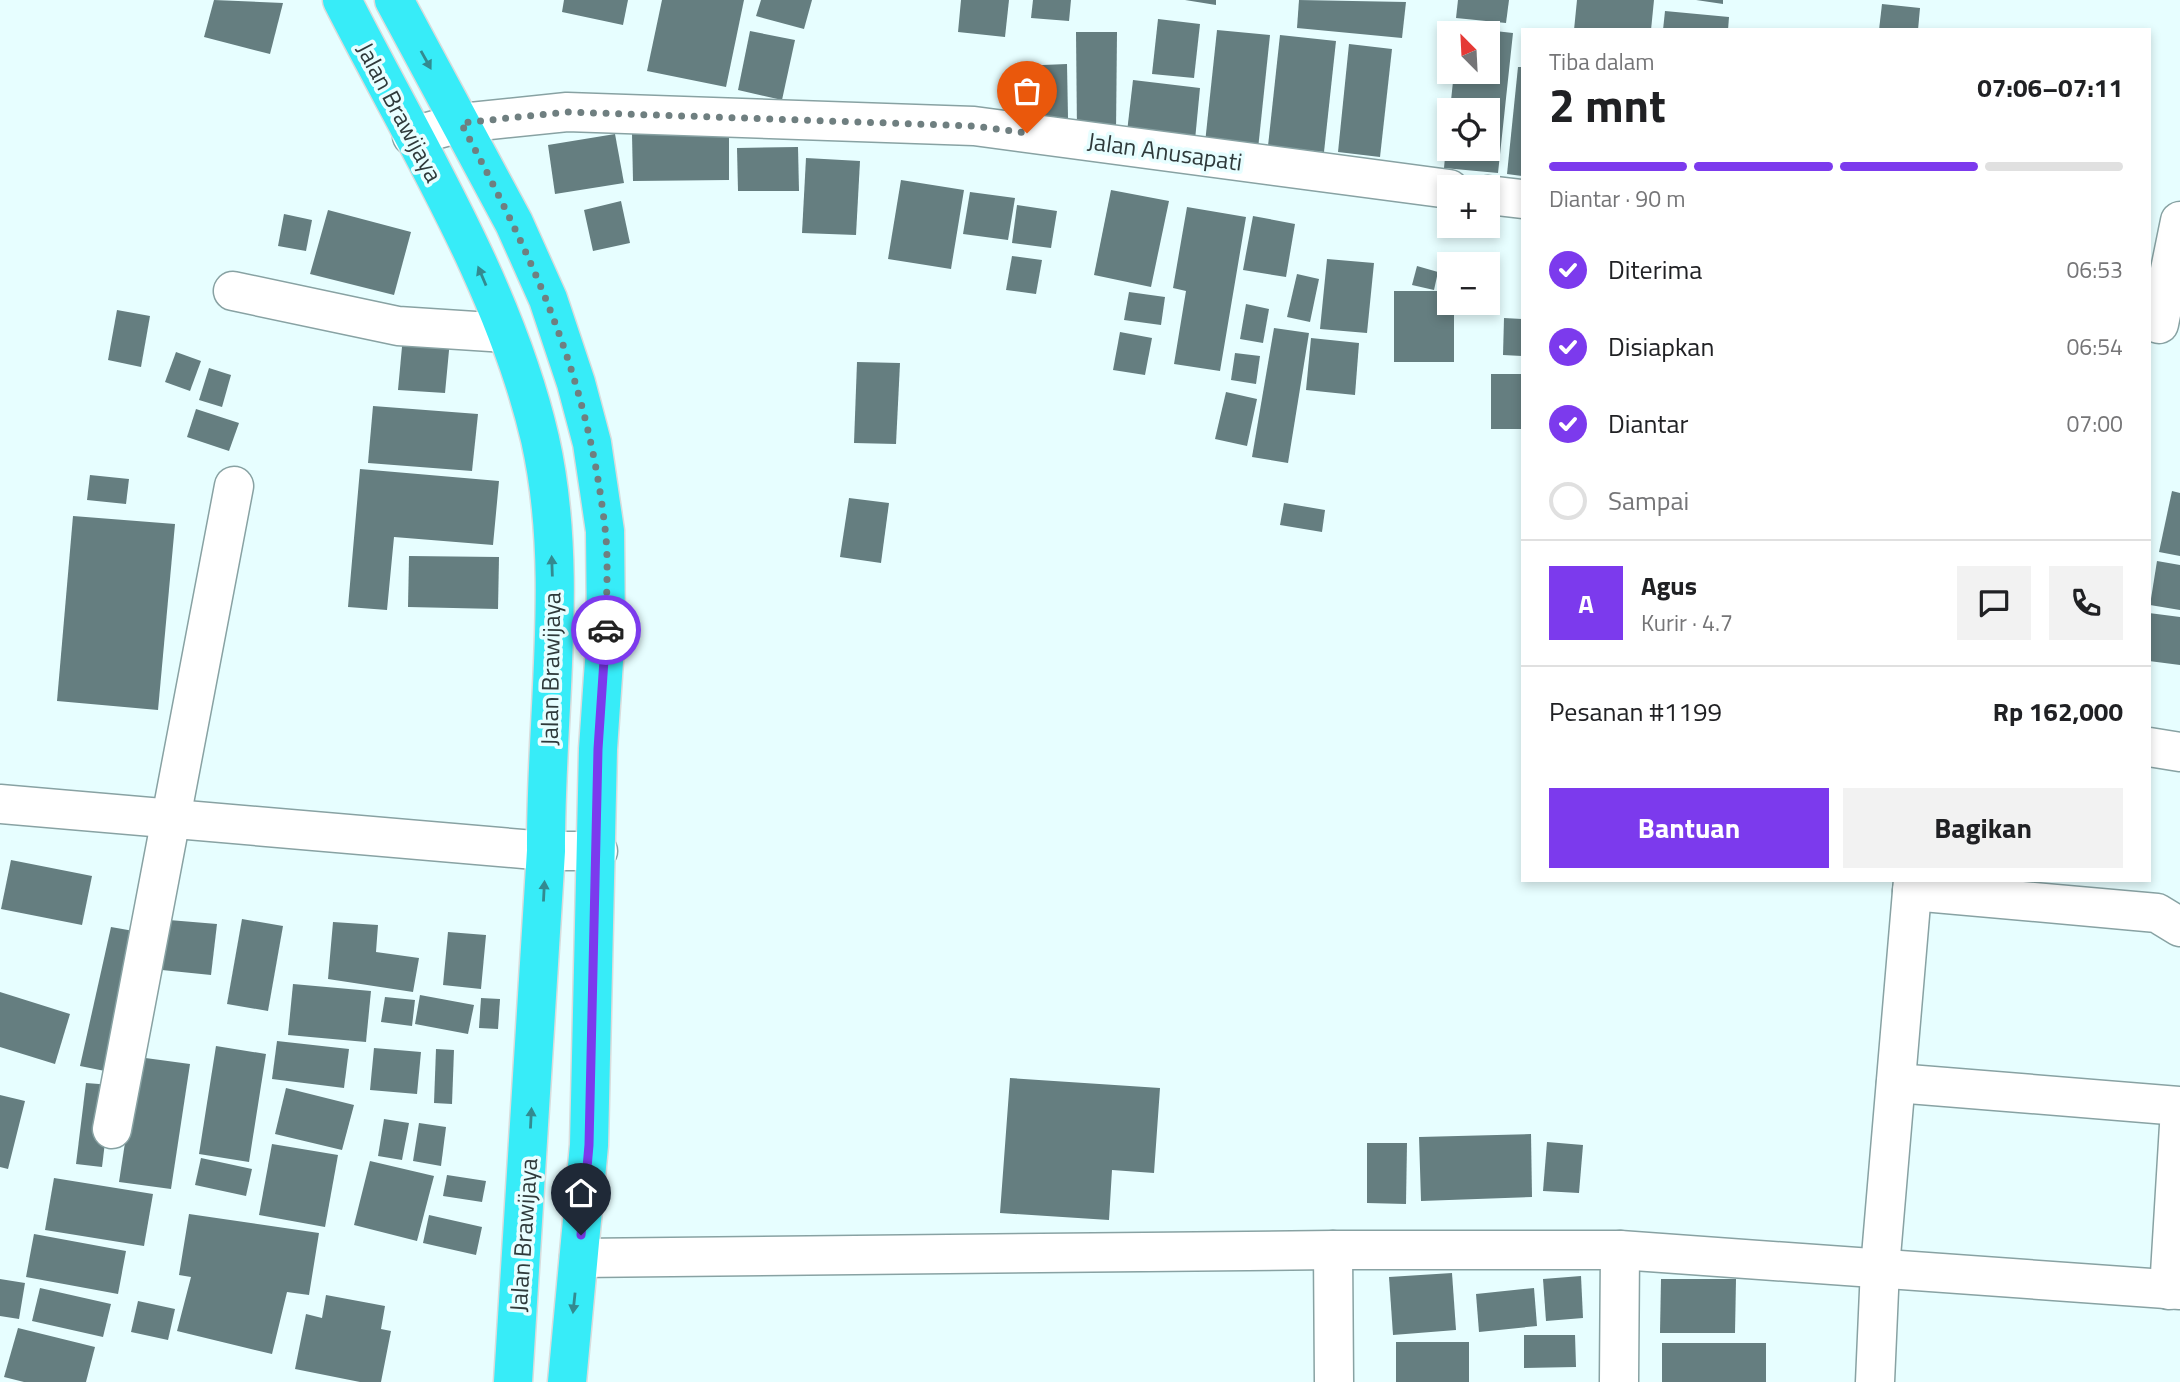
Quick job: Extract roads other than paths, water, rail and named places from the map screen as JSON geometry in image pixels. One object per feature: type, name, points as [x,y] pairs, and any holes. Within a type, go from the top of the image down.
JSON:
[{"type":"highway","name":"Jalan Brawijaya","points":[[342,0],[456,216],[506,333],[540,439],[550,505],[555,639],[546,799],[547,851],[513,1382]]},
{"type":"highway","name":"Jalan Brawijaya","points":[[394,0],[514,223],[548,299],[592,443],[605,531],[606,632],[598,749],[598,851],[589,1145],[567,1382]]},
{"type":"street","name":"Jalan Anusapati","points":[[412,136],[461,123],[567,112],[974,126],[1437,187]]},
{"type":"street","points":[[1500,196],[1521,199]]},
{"type":"street","points":[[2163,325],[2180,221]]},
{"type":"street","points":[[233,291],[398,326],[506,333]]},
{"type":"street","points":[[112,1129],[234,486]]},
{"type":"street","points":[[2151,747],[2180,752]]},
{"type":"street","points":[[0,804],[547,851],[598,851]]},
{"type":"street","points":[[1875,1382],[1880,1268],[1913,886],[2157,913],[2180,927]]},
{"type":"street","points":[[579,1258],[1333,1250],[1620,1251],[2175,1290],[2180,1107],[1896,1083]]},
{"type":"street","points":[[1333,1250],[1334,1382]]},
{"type":"street","points":[[1619,1382],[1620,1251]]}]
